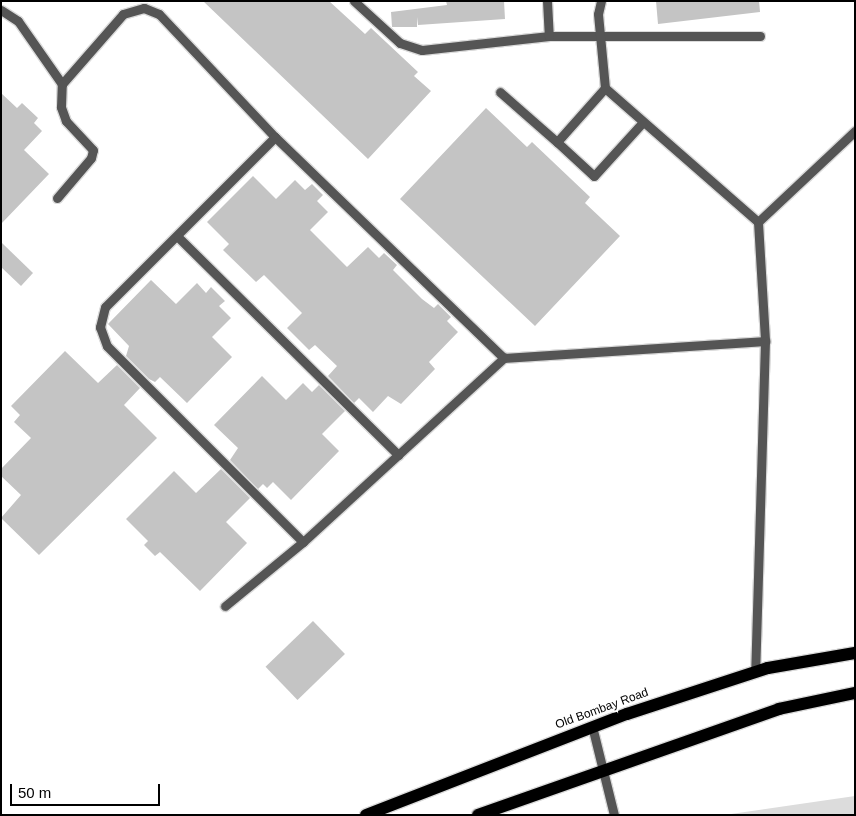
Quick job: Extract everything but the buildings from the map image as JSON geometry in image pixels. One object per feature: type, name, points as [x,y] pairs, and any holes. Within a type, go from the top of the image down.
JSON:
[{"type":"main road","name":"Old Bombay Road","points":[[366,815],[592,726],[755,672],[855,653]]},
{"type":"main road","points":[[478,815],[603,768],[779,709],[855,693]]},
{"type":"lane","points":[[354,1],[400,43],[422,50],[549,36],[602,38],[760,36]]},
{"type":"lane","points":[[547,1],[549,36]]},
{"type":"lane","points":[[601,1],[598,14],[602,38],[605,88],[758,222],[765,341],[755,672]]},
{"type":"lane","points":[[62,84],[123,14],[144,8],[159,14],[275,137],[504,358]]},
{"type":"lane","points":[[1,10],[18,21],[62,84],[61,106],[66,122],[93,150],[92,158],[57,198]]},
{"type":"lane","points":[[557,142],[605,88]]},
{"type":"lane","points":[[500,92],[594,176],[643,122]]},
{"type":"lane","points":[[758,222],[855,131]]},
{"type":"lane","points":[[275,137],[178,237],[105,307],[100,327],[107,346],[303,542]]},
{"type":"lane","points":[[178,237],[398,455]]},
{"type":"lane","points":[[225,606],[303,542],[504,358],[765,341]]},
{"type":"lane","points":[[592,726],[614,815]]},
{"type":"shaded area","points":[[855,796],[855,815],[724,815]]}]
